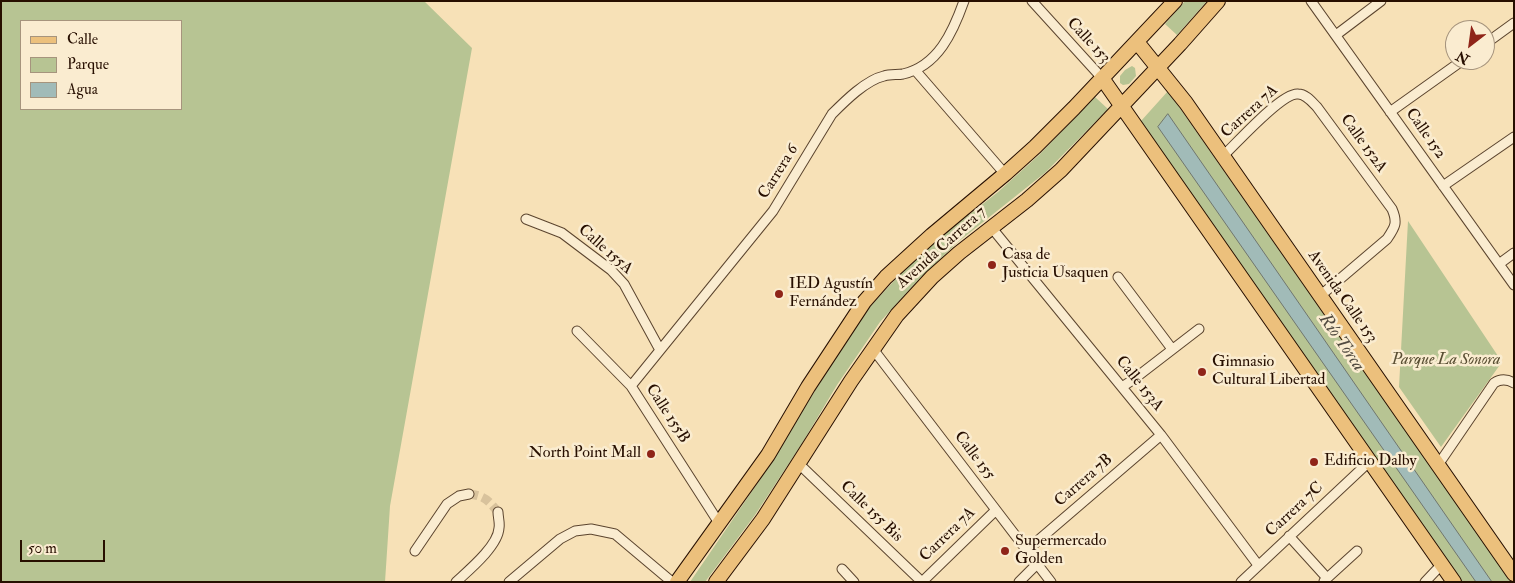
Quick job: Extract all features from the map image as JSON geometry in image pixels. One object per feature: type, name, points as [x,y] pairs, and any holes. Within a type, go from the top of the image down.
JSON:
[{"type":"main road","name":"Avenida Carrera 7","points":[[677,582],[768,455],[808,387],[864,302],[890,273],[1005,174],[1051,131],[1175,1]]},
{"type":"main road","name":"Avenida Carrera 7","points":[[716,582],[763,519],[897,315],[932,276],[991,226],[1027,200],[1061,170],[1218,1]]},
{"type":"main road","name":"Avenida Calle 153","points":[[1137,42],[1186,103],[1514,574]]},
{"type":"main road","points":[[1102,78],[1454,582]]},
{"type":"street","name":"Carrera 6","points":[[631,386],[774,211],[832,114],[844,101],[869,83],[883,76],[902,74],[915,70],[925,65],[937,55],[951,33],[964,1]]},
{"type":"street","name":"Calle 153","points":[[1032,1],[1102,78]]},
{"type":"street","name":"Calle 152","points":[[1311,1],[1514,285]]},
{"type":"street","points":[[1336,35],[1381,1]]},
{"type":"street","points":[[1495,37],[1514,23]]},
{"type":"street","points":[[915,70],[1005,174]]},
{"type":"street","points":[[1390,112],[1449,70]]},
{"type":"street","name":"Carrera 7A","points":[[1223,156],[1278,104],[1288,96],[1299,94]]},
{"type":"street","name":"Calle 152A","points":[[1299,94],[1308,98],[1317,107],[1392,209],[1396,219],[1393,230],[1387,239],[1320,296]]},
{"type":"street","points":[[1443,186],[1514,137]]},
{"type":"street","name":"Calle 155A","points":[[526,219],[562,233],[611,270],[624,284],[660,350]]},
{"type":"street","name":"Calle 153A","points":[[991,226],[1161,435],[1258,566]]},
{"type":"street","points":[[1498,264],[1514,252]]},
{"type":"street","points":[[1118,278],[1172,349]]},
{"type":"street","points":[[1122,387],[1134,380],[1199,329]]},
{"type":"street","name":"Calle 155B","points":[[577,331],[631,386],[719,523]]},
{"type":"street","name":"Calle 155","points":[[873,349],[1051,582]]},
{"type":"street","points":[[1438,465],[1494,383],[1498,380],[1511,381]]},
{"type":"street","name":"Carrera 7B","points":[[1027,550],[1161,435]]},
{"type":"street","name":"Carrera 7C","points":[[1241,582],[1370,461]]},
{"type":"street","name":"Calle 155 Bis","points":[[799,464],[922,582]]},
{"type":"street","points":[[416,551],[447,504],[458,496],[469,494]]},
{"type":"street","name":"Carrera 7A","points":[[922,582],[996,510]]},
{"type":"street","points":[[456,582],[496,540],[499,529],[498,512]]},
{"type":"street","points":[[509,582],[560,539],[575,531],[591,528],[615,534],[672,582]]},
{"type":"street","points":[[1289,536],[1325,580],[1357,551]]},
{"type":"street","points":[[1019,582],[1037,564]]},
{"type":"street","points":[[1425,582],[1442,564]]},
{"type":"street","points":[[842,569],[854,582]]},
{"type":"green space","points":[[1,1],[424,1],[472,48],[390,506],[385,582],[1,582]]},
{"type":"green space","points":[[1185,1],[1207,1],[1177,35],[1165,24]]},
{"type":"green space","points":[[1132,66],[1135,68],[1136,76],[1129,84],[1123,85],[1120,83],[1120,76]]},
{"type":"green space","points":[[1168,91],[1513,582],[1462,582],[1331,397],[1141,121]]},
{"type":"green space","points":[[1095,97],[1108,109],[1046,172],[958,242],[920,278],[880,322],[837,385],[801,445],[755,515],[705,582],[690,582],[759,481],[866,311],[905,269],[937,240],[998,192],[1039,155]]},
{"type":"green space","name":"Parque La Sonora","points":[[1408,221],[1502,362],[1441,447],[1399,387]]},
{"type":"water","points":[[1168,114],[1492,582],[1476,582],[1158,127]]},
{"type":"tunnel","points":[[469,494],[486,499],[498,512]]},
{"type":"place","name":"Casa de Justicia Usaquen","points":[[992,265]]},
{"type":"place","name":"IED Agustín Fernández","points":[[779,294]]},
{"type":"place","name":"Gimnasio Cultural Libertad","points":[[1202,372]]},
{"type":"place","name":"North Point Mall","points":[[651,454]]},
{"type":"place","name":"Edificio Dalby","points":[[1314,462]]},
{"type":"place","name":"Supermercado Golden","points":[[1005,551]]},
{"type":"water label","name":"Río Torca","points":[[1341,343]]}]
